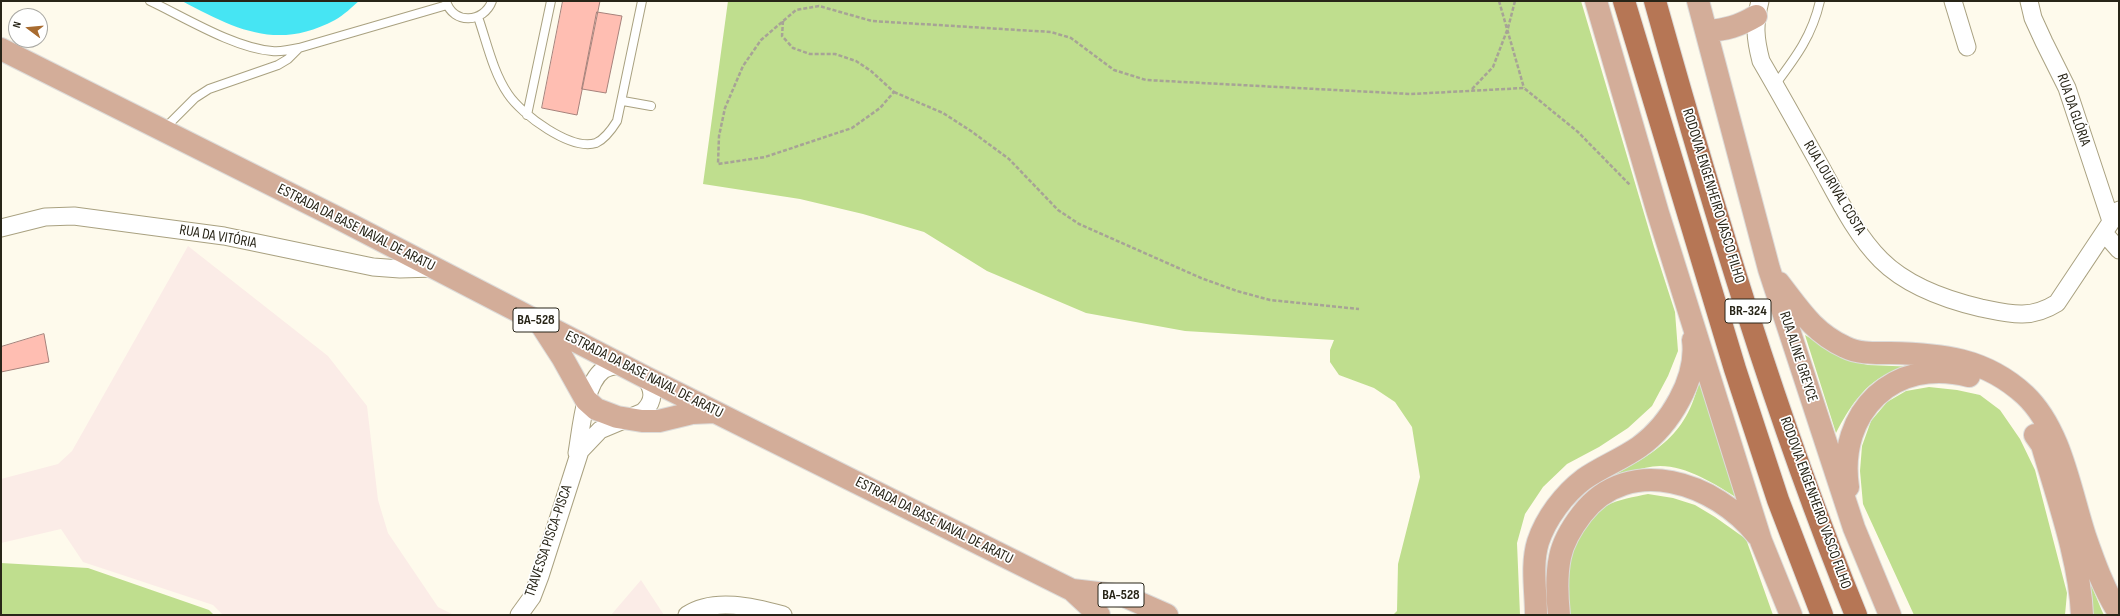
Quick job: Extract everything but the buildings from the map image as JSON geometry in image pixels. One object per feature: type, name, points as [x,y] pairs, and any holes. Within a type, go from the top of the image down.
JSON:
[{"type":"highway","name":"RODOVIA ENGENHEIRO VASCO FILHO","points":[[1624,1],[1735,369],[1778,500],[1822,615]]},
{"type":"highway","name":"RODOVIA ENGENHEIRO VASCO FILHO","points":[[1655,1],[1715,207],[1754,330],[1805,480],[1856,615]]},
{"type":"main road","points":[[1596,1],[1658,213],[1761,540],[1791,615]]},
{"type":"main road","name":"RUA ALINE GREYCE","points":[[1698,1],[1769,269],[1854,528],[1890,615]]},
{"type":"main road","points":[[1706,30],[1729,29],[1741,25],[1758,8]]},
{"type":"main road","name":"ESTRADA DA BASE NAVAL DE ARATU","points":[[1,49],[435,268],[621,365],[1072,590],[1124,596],[1167,615]]},
{"type":"main road","points":[[1769,269],[1811,326],[1846,348],[1868,353],[1934,355],[1960,359],[1984,367],[2003,377],[2026,396],[2041,415],[2056,445],[2097,569],[2119,613]]},
{"type":"main road","points":[[1536,615],[1535,558],[1538,543],[1553,513],[1584,479],[1640,446],[1652,435],[1665,420],[1688,384],[1694,347],[1688,306]]},
{"type":"main road","points":[[540,322],[586,400],[596,409],[626,419],[659,420],[692,413],[716,412]]},
{"type":"main road","points":[[1854,528],[1847,479],[1847,456],[1851,437],[1870,401],[1901,378],[1918,374],[1950,371],[1973,377],[1994,390],[2014,406],[2028,423],[2042,445],[2064,519],[2082,598],[2082,615]]},
{"type":"main road","points":[[1559,615],[1557,578],[1560,557],[1567,537],[1591,503],[1606,491],[1620,485],[1640,481],[1663,481],[1695,489],[1711,496],[1733,510],[1761,540]]},
{"type":"main road","points":[[1072,590],[1099,615]]},
{"type":"street","points":[[1953,1],[1967,47]]},
{"type":"street","name":"RUA DA GLÓRIA","points":[[2029,1],[2033,18],[2067,88],[2111,221],[2119,250]]},
{"type":"street","name":"RUA LOURIVAL COSTA","points":[[1758,8],[1755,38],[1761,61],[1842,207],[1860,234],[1882,261],[1912,283],[1977,306],[2010,314],[2032,314],[2046,310],[2056,303],[2111,221]]},
{"type":"street","name":"RUA DA VITÓRIA","points":[[1,228],[45,217],[74,216],[224,236],[373,267],[400,269],[435,268]]},
{"type":"street","name":"TRAVESSA PISCA-PISCA","points":[[574,465],[586,400],[592,385],[602,371],[610,366],[621,365]]},
{"type":"street","name":"TRAVESSA PISCA-PISCA","points":[[519,615],[532,597],[540,576],[574,465],[580,451],[600,430],[643,412],[652,401],[653,393],[651,385],[645,377]]},
{"type":"street","points":[[687,615],[693,611],[711,606],[730,606],[762,610],[782,615]]},
{"type":"lane","points":[[150,1],[226,37],[250,46],[271,51],[299,48],[447,3],[451,11],[464,18],[478,17],[490,7],[492,1]]},
{"type":"lane","points":[[527,115],[551,1]]},
{"type":"lane","points":[[478,17],[498,76],[509,95],[527,115],[565,138],[584,145],[597,142],[608,134],[617,121],[623,101],[642,1]]},
{"type":"lane","points":[[1775,85],[1801,51],[1817,14],[1820,1]]},
{"type":"lane","points":[[162,130],[195,98],[209,90],[278,65],[288,59],[299,48]]},
{"type":"lane","points":[[623,101],[651,106]]},
{"type":"path","points":[[1499,1],[1524,88],[1578,132],[1631,186]]},
{"type":"path","points":[[1472,90],[1493,67],[1508,28],[1515,1]]},
{"type":"path","points":[[894,92],[880,108],[852,128],[765,157],[718,164],[719,136],[725,108],[743,66],[761,40],[796,10],[819,6],[872,21],[1051,32],[1071,38],[1114,70],[1146,80],[1411,94],[1524,88]]},
{"type":"path","points":[[783,21],[782,36],[793,48],[810,54],[835,54],[856,61],[871,71],[894,92],[943,113],[971,131],[1008,159],[1058,210],[1080,224],[1201,278],[1237,291],[1270,300],[1359,309]]},
{"type":"shaded area","points":[[188,246],[328,356],[367,406],[378,500],[388,533],[438,607],[454,615],[223,615],[213,605],[83,562],[61,529],[1,543],[1,479],[58,464],[72,451]]},
{"type":"shaded area","points":[[641,580],[664,615],[611,615]]},
{"type":"green space","points":[[728,1],[1581,1],[1654,247],[1675,312],[1678,351],[1668,376],[1652,406],[1628,428],[1599,447],[1567,464],[1543,487],[1525,514],[1517,543],[1520,615],[1393,615],[1397,611],[1398,564],[1420,477],[1412,427],[1395,402],[1374,388],[1339,375],[1330,362],[1330,350],[1334,340],[1185,331],[1086,313],[987,271],[924,232],[863,214],[800,199],[703,184]]},
{"type":"green space","points":[[1805,335],[1844,359],[1868,365],[1917,367],[1895,371],[1882,376],[1874,382],[1852,405],[1836,433]]},
{"type":"green space","points":[[1701,372],[1737,498],[1690,472],[1670,467],[1653,466],[1603,481],[1654,451],[1679,427],[1696,394]]},
{"type":"green space","points":[[1929,387],[1957,390],[1980,395],[2000,410],[2020,439],[2035,470],[2067,593],[2065,615],[1914,615],[1863,504],[1860,471],[1862,446],[1871,421],[1887,402],[1906,391]]},
{"type":"green space","points":[[1648,494],[1673,498],[1695,505],[1746,539],[1773,615],[1568,615],[1568,565],[1573,550],[1582,532],[1600,510],[1606,506],[1621,500]]},
{"type":"green space","points":[[2080,558],[2102,611],[2104,615],[2093,615]]},
{"type":"green space","points":[[1,563],[88,568],[209,610],[214,615],[1,615]]},
{"type":"water","points":[[182,1],[359,1],[335,20],[314,29],[294,34],[275,35],[257,33],[238,27],[220,20]]}]
